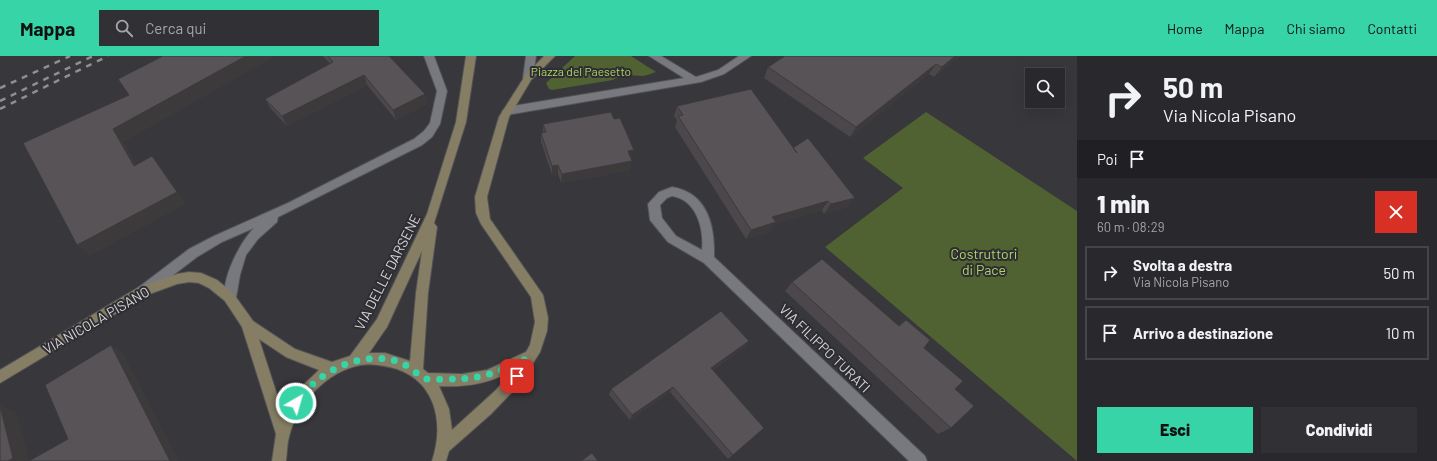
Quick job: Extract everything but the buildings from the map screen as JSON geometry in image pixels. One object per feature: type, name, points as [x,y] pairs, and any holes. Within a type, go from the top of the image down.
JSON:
[{"type":"street","points":[[143,291],[193,253],[236,230],[292,206],[409,148],[428,134],[435,124],[442,91],[429,56]]},
{"type":"street","name":"VIA DELLE DARSENE","points":[[353,362],[371,340],[382,323],[433,214],[442,188],[462,116],[471,56]]},
{"type":"street","points":[[528,78],[531,56]]},
{"type":"street","points":[[443,447],[501,396],[530,357],[538,342],[541,328],[541,313],[537,295],[485,220],[480,205],[482,191],[507,111],[528,78],[550,56]]},
{"type":"street","points":[[654,56],[694,80]]},
{"type":"street","points":[[507,111],[694,80],[721,72],[746,56]]},
{"type":"street","name":"VIA FILIPPO TURATI","points":[[708,259],[709,236],[701,212],[685,194],[672,192],[660,196],[654,204],[656,220],[672,239],[708,259],[920,461]]},
{"type":"street","points":[[231,300],[234,273],[241,252],[255,233],[292,206]]},
{"type":"street","name":"VIA DELLE DARSENE","points":[[421,375],[422,293],[433,214]]},
{"type":"street","name":"VIA NICOLA PISANO","points":[[0,377],[143,291],[176,279],[189,277],[201,278],[213,284],[231,300],[248,325],[282,432]]},
{"type":"street","name":"VIA NICOLA PISANO","points":[[248,325],[291,353],[333,369]]},
{"type":"street","name":"VIA NICOLA PISANO","points":[[279,461],[279,449],[282,432],[290,412],[301,395],[316,380],[333,369],[353,362],[370,359],[387,359],[402,364],[421,375],[462,380],[488,376],[530,357]]},
{"type":"street","points":[[421,375],[437,395],[443,411],[445,429],[443,447],[439,461]]},
{"type":"green space","name":"Piazza del Paesetto","points":[[575,56],[631,56],[656,72],[644,76],[628,75],[613,80],[552,90],[549,89],[546,83]]},
{"type":"green space","name":"Costruttori di Pace","points":[[926,112],[1077,211],[1077,461],[825,247],[903,188],[863,158]]},
{"type":"railway","points":[[0,88],[70,56]]},
{"type":"railway","points":[[0,101],[93,56]]},
{"type":"railway","points":[[0,109],[108,56]]},
{"type":"route","points":[[296,403],[301,395],[316,380],[333,369],[353,362],[370,359],[387,359],[402,364],[416,371],[427,379],[462,380],[488,376],[530,357],[517,376]]}]
